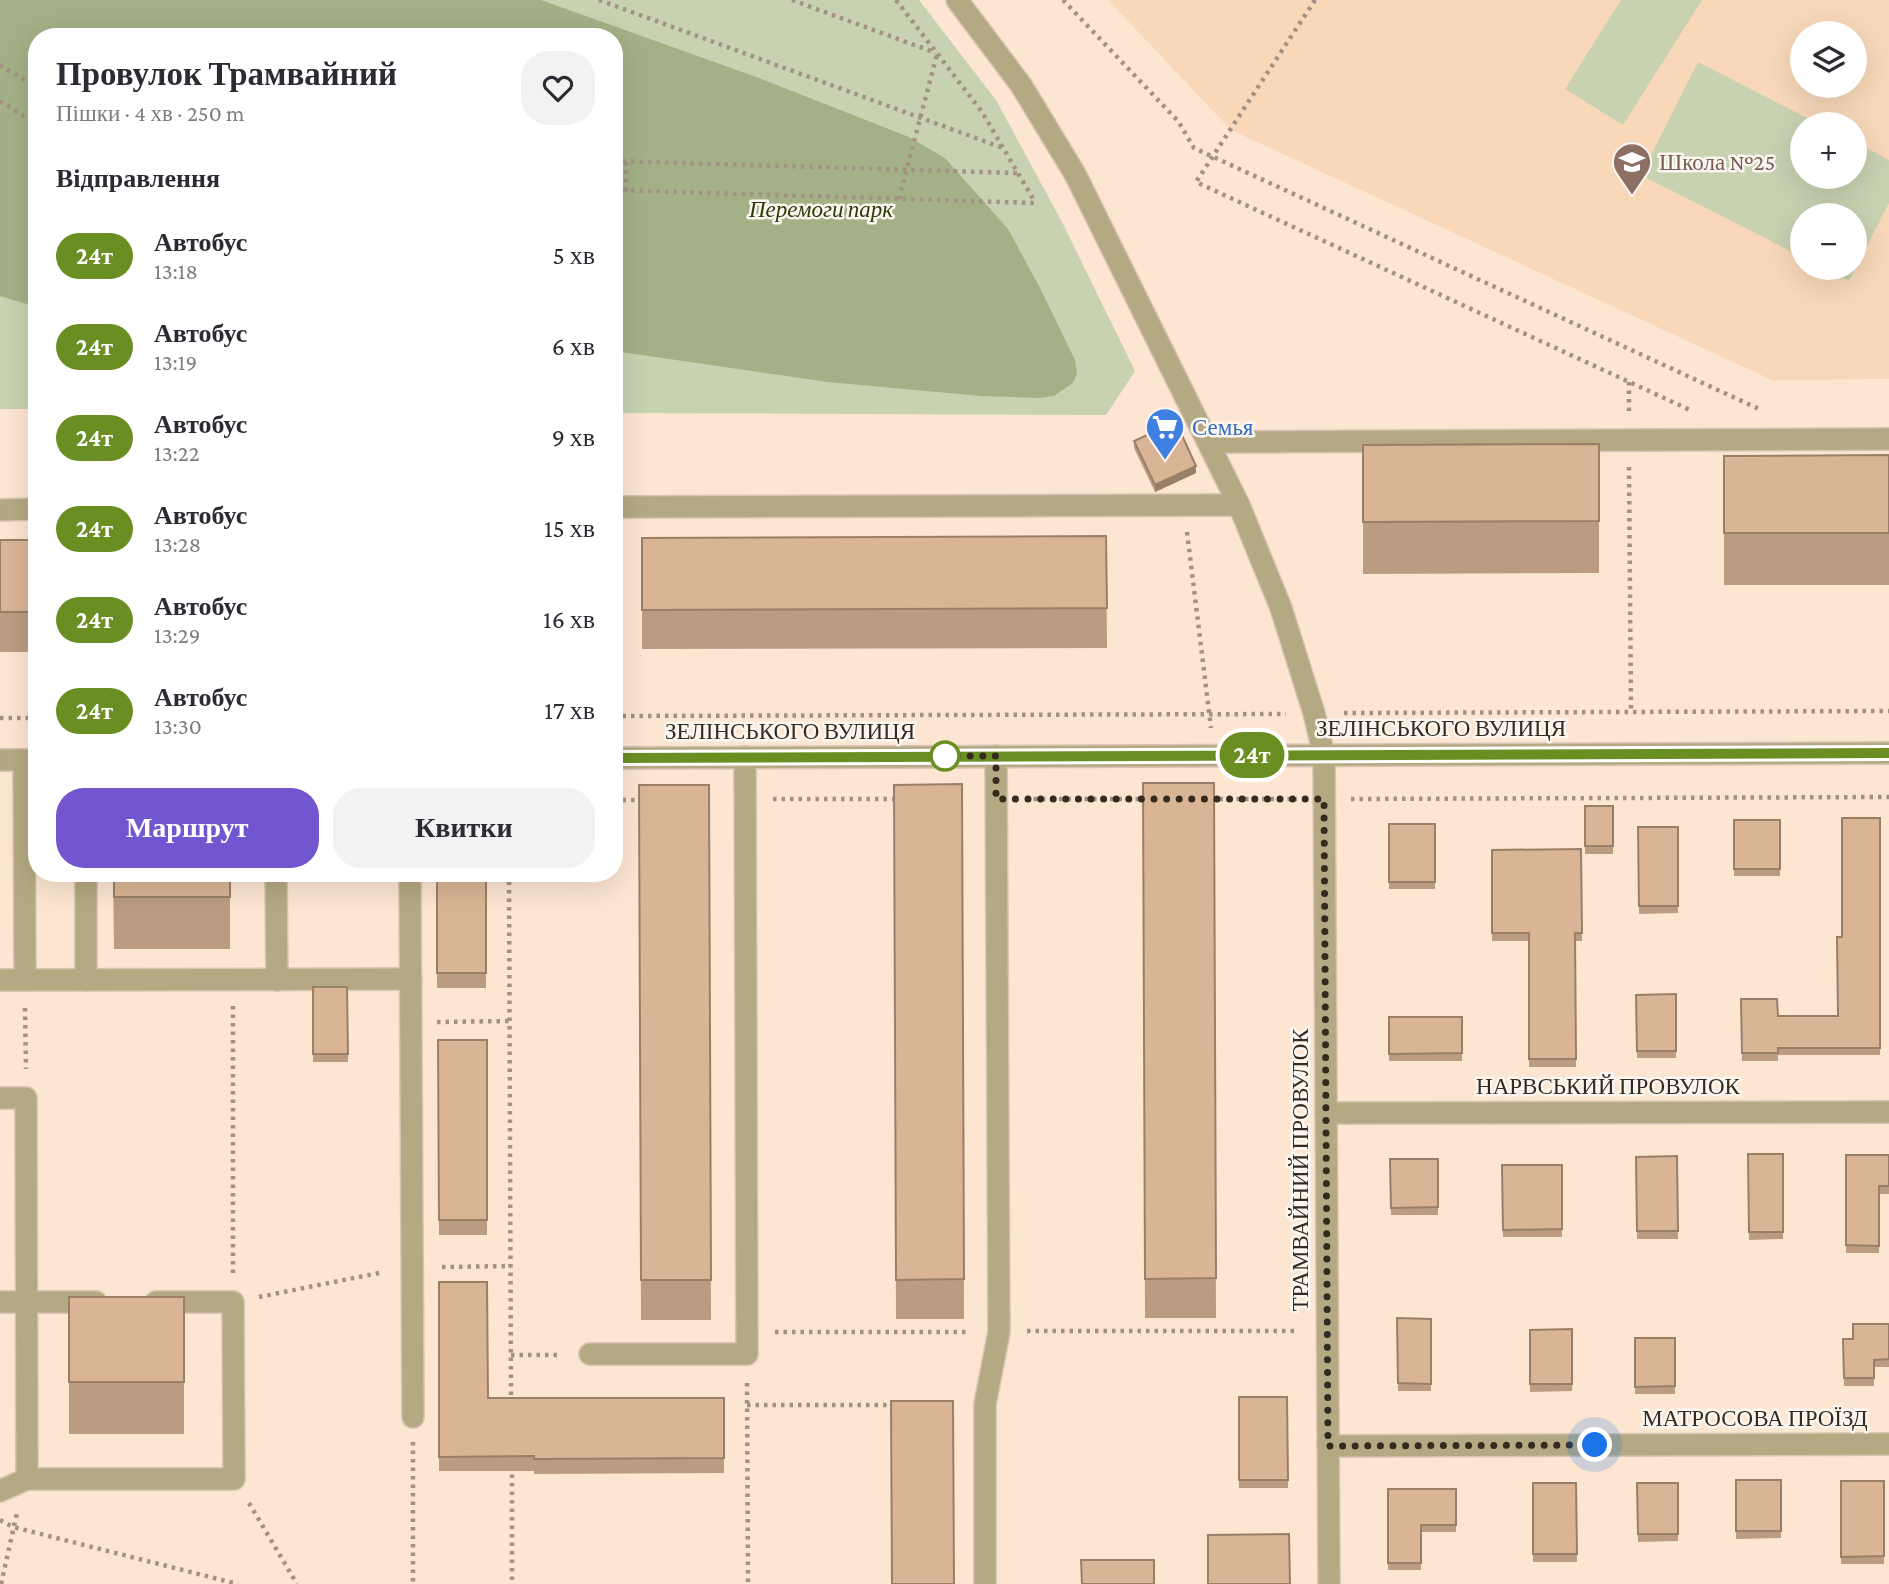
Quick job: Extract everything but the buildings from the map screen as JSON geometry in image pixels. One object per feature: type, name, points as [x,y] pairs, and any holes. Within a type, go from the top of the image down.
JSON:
[{"type":"street","name":"ТРАМВАЙНИЙ ПРОВУЛОК","points":[[957,0],[1021,85],[1075,174],[1209,442],[1239,505],[1282,608],[1324,755],[1329,1584]]},
{"type":"street","points":[[1209,442],[1889,439]]},
{"type":"street","points":[[623,507],[1239,505]]},
{"type":"street","points":[[0,510],[28,509]]},
{"type":"street","name":"ЗЕЛІНСЬКОГО ВУЛИЦЯ","points":[[623,758],[1889,753]]},
{"type":"street","points":[[985,1584],[985,1404],[999,1332],[996,756]]},
{"type":"street","points":[[590,1354],[747,1354],[745,757]]},
{"type":"street","points":[[0,760],[28,760]]},
{"type":"street","points":[[25,980],[28,870]]},
{"type":"street","points":[[86,882],[86,980]]},
{"type":"street","points":[[276,882],[277,980]]},
{"type":"street","points":[[410,882],[413,1417]]},
{"type":"street","points":[[0,980],[411,979]]},
{"type":"street","points":[[0,1098],[26,1098],[27,1479]]},
{"type":"street","name":"НАРВСЬКИЙ ПРОВУЛОК","points":[[1326,1113],[1889,1112]]},
{"type":"street","points":[[0,1302],[233,1302],[234,1479],[27,1479],[0,1491]]},
{"type":"street","name":"МАТРОСОВА ПРОЇЗД","points":[[1328,1446],[1889,1444]]},
{"type":"path","points":[[599,0],[1003,148]]},
{"type":"path","points":[[792,0],[937,53]]},
{"type":"path","points":[[623,191],[1035,203],[982,112],[896,0]]},
{"type":"path","points":[[1063,0],[1178,121],[1194,148],[1765,412]]},
{"type":"path","points":[[1315,0],[1196,181],[1692,411]]},
{"type":"path","points":[[899,199],[937,53]]},
{"type":"path","points":[[0,65],[28,82]]},
{"type":"path","points":[[0,101],[28,118]]},
{"type":"path","points":[[626,191],[626,161],[1017,173]]},
{"type":"path","points":[[1629,382],[1631,712]]},
{"type":"path","points":[[1183,505],[1211,714],[1211,799]]},
{"type":"path","points":[[623,716],[1889,711]]},
{"type":"path","points":[[0,718],[28,718]]},
{"type":"path","points":[[1198,799],[1889,797]]},
{"type":"path","points":[[745,800],[899,799]]},
{"type":"path","points":[[996,799],[1157,799]]},
{"type":"path","points":[[623,800],[653,800]]},
{"type":"path","points":[[509,882],[511,1409]]},
{"type":"path","points":[[25,980],[26,1098]]},
{"type":"path","points":[[233,980],[233,1302],[412,1267],[511,1266]]},
{"type":"path","points":[[411,1022],[510,1021]]},
{"type":"path","points":[[747,1332],[1327,1330]]},
{"type":"path","points":[[511,1355],[590,1354]]},
{"type":"path","points":[[747,1354],[748,1584]]},
{"type":"path","points":[[747,1405],[901,1405]]},
{"type":"path","points":[[413,1417],[414,1584]]},
{"type":"path","points":[[512,1463],[512,1584]]},
{"type":"path","points":[[1,1584],[27,1479]]},
{"type":"path","points":[[234,1479],[297,1584]]},
{"type":"path","points":[[0,1520],[13,1527],[238,1584]]},
{"type":"shaded area","name":"Школа №25","points":[[1108,0],[1889,0],[1889,379],[1772,380],[1231,130]]},
{"type":"green space","name":"Перемоги парк","points":[[0,0],[919,0],[996,100],[1062,222],[1135,371],[1106,415],[623,413],[623,28],[28,28],[28,409],[0,409]]},
{"type":"green space","name":"Перемоги парк","points":[[0,0],[541,0],[619,28],[28,28],[28,304],[0,296]]},
{"type":"green space","points":[[1621,0],[1702,0],[1623,125],[1565,89]]},
{"type":"green space","name":"Перемоги парк","points":[[623,29],[759,78],[909,137],[945,158],[1008,229],[1075,360],[1077,374],[1073,383],[1054,396],[1038,398],[981,396],[828,382],[623,352]]},
{"type":"green space","points":[[1698,62],[1796,112],[1790,112],[1790,189],[1867,189],[1867,148],[1889,160],[1889,203],[1867,246],[1867,203],[1790,203],[1790,251],[1641,175]]},
{"type":"bus line","name":"24т","points":[[623,758],[1889,753]]},
{"type":"place","name":"Школа №25","points":[[1632,196]]},
{"type":"place","name":"Семья","points":[[1165,461]]},
{"type":"route","points":[[945,756],[996,756],[996,799],[1324,799],[1328,1446],[1595,1445]]}]
